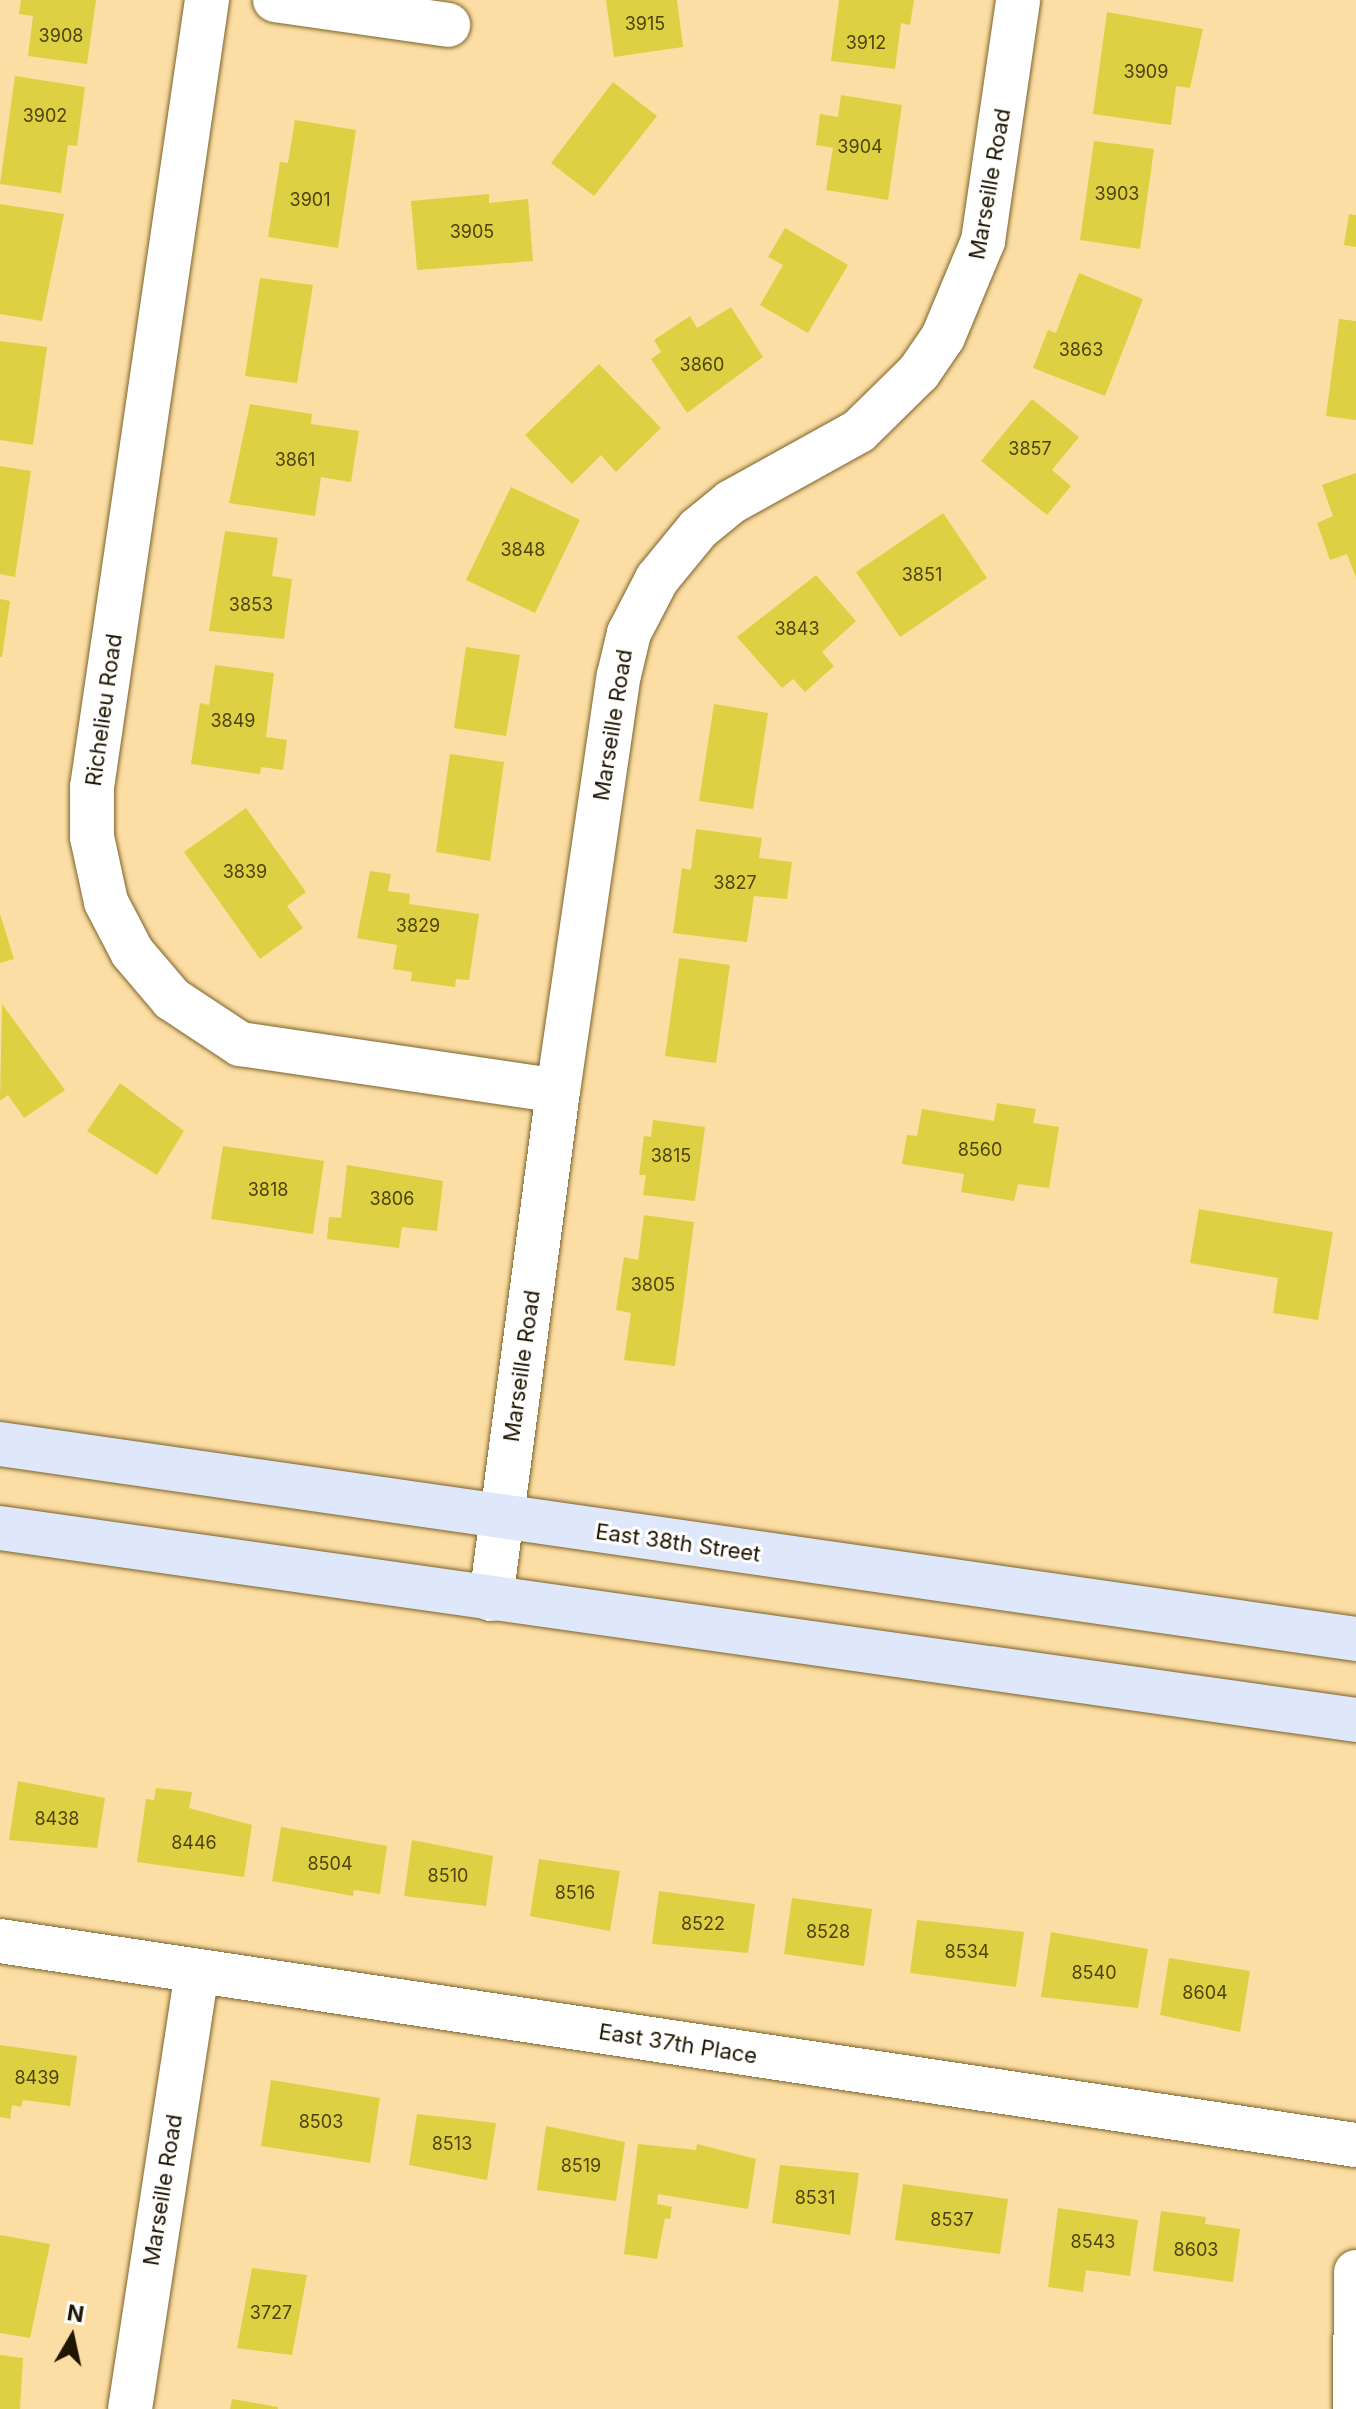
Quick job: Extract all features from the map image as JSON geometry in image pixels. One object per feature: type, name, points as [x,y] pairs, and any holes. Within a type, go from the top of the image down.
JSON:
[{"type":"main road","name":"East 38th Street","points":[[0,1444],[1356,1639]]},
{"type":"main road","points":[[0,1528],[1356,1720]]},
{"type":"street","name":"Richelieu Road","points":[[207,0],[92,787],[92,837],[106,902],[132,952],[172,999],[240,1044],[558,1091]]},
{"type":"street","points":[[275,0],[448,25]]},
{"type":"street","name":"Marseille Road","points":[[491,1599],[558,1091],[619,675],[629,633],[657,579],[698,529],[731,502],[859,431],[910,383],[943,337],[983,241],[1018,0]]},
{"type":"street","name":"East 37th Place","points":[[0,1941],[1356,2145]]},
{"type":"street","name":"Marseille Road","points":[[130,2409],[197,1972]]},
{"type":"street","points":[[1355,2409],[1356,2272]]},
{"type":"building","points":[[21,0],[96,0],[87,64],[28,56],[33,16],[19,14]]},
{"type":"building","points":[[606,0],[677,0],[683,47],[614,57]]},
{"type":"building","points":[[839,0],[914,0],[910,25],[901,23],[895,69],[831,61]]},
{"type":"building","points":[[1107,12],[1203,29],[1190,88],[1176,86],[1171,125],[1093,114]]},
{"type":"building","points":[[15,76],[85,87],[77,146],[68,145],[61,193],[0,184]]},
{"type":"building","points":[[613,82],[657,116],[594,196],[551,163]]},
{"type":"building","points":[[841,95],[902,105],[888,200],[826,190],[833,148],[816,145],[820,114],[838,117]]},
{"type":"building","points":[[295,120],[356,130],[338,248],[268,237],[280,162],[288,163]]},
{"type":"building","points":[[1094,141],[1154,149],[1140,249],[1080,240]]},
{"type":"building","points":[[489,194],[489,203],[528,199],[533,261],[417,270],[411,201]]},
{"type":"building","points":[[0,204],[64,214],[42,321],[0,314]]},
{"type":"building","points":[[1349,214],[1356,215],[1356,247],[1344,245]]},
{"type":"building","points":[[785,228],[848,265],[808,333],[760,305],[783,265],[768,257]]},
{"type":"building","points":[[1079,273],[1143,299],[1105,396],[1033,368],[1048,330],[1056,333]]},
{"type":"building","points":[[260,278],[313,285],[297,383],[245,376]]},
{"type":"building","points":[[731,307],[763,357],[687,413],[651,359],[661,352],[654,340],[690,316],[697,328]]},
{"type":"building","points":[[1339,319],[1356,321],[1356,420],[1326,416]]},
{"type":"building","points":[[0,341],[47,347],[33,445],[0,440]]},
{"type":"building","points":[[599,364],[661,428],[616,472],[601,455],[572,484],[525,435]]},
{"type":"building","points":[[1032,399],[1079,437],[1052,470],[1071,486],[1047,515],[981,461]]},
{"type":"building","points":[[250,404],[312,414],[311,424],[359,431],[351,482],[321,477],[315,516],[229,503]]},
{"type":"building","points":[[0,466],[31,471],[15,577],[0,574]]},
{"type":"building","points":[[1356,473],[1356,578],[1347,554],[1330,560],[1317,523],[1333,516],[1322,485]]},
{"type":"building","points":[[511,487],[580,520],[535,613],[466,580]]},
{"type":"building","points":[[943,513],[987,578],[900,637],[856,572]]},
{"type":"building","points":[[225,531],[278,538],[272,576],[292,579],[284,639],[209,631]]},
{"type":"building","points":[[816,575],[856,621],[822,652],[834,666],[805,692],[793,679],[782,688],[737,637]]},
{"type":"building","points":[[0,599],[10,601],[2,657],[0,657]]},
{"type":"building","points":[[466,647],[520,655],[506,736],[454,728]]},
{"type":"building","points":[[215,665],[274,673],[266,737],[287,740],[283,770],[261,767],[260,774],[191,764],[200,703],[209,705]]},
{"type":"building","points":[[714,704],[768,713],[753,809],[699,801]]},
{"type":"building","points":[[450,754],[504,762],[490,861],[436,852]]},
{"type":"building","points":[[246,808],[306,892],[287,906],[303,928],[260,959],[184,852]]},
{"type":"building","points":[[696,829],[762,838],[759,858],[792,862],[787,899],[754,896],[747,942],[673,933],[682,868],[691,870]]},
{"type":"building","points":[[370,871],[391,874],[388,891],[410,894],[409,904],[479,914],[469,980],[456,979],[455,987],[411,981],[412,972],[393,969],[397,945],[357,938]]},
{"type":"building","points":[[0,914],[14,959],[0,963]]},
{"type":"building","points":[[679,958],[730,965],[716,1063],[665,1056]]},
{"type":"building","points":[[2,1004],[65,1090],[24,1118],[8,1095],[0,1101]]},
{"type":"building","points":[[120,1083],[184,1131],[157,1175],[87,1131]]},
{"type":"building","points":[[997,1103],[1036,1109],[1033,1123],[1059,1127],[1049,1188],[1018,1184],[1014,1201],[961,1192],[964,1174],[902,1164],[907,1135],[917,1136],[922,1109],[994,1121]]},
{"type":"building","points":[[653,1120],[705,1127],[695,1201],[643,1195],[646,1175],[639,1175],[644,1136],[651,1137]]},
{"type":"building","points":[[223,1146],[324,1161],[313,1234],[211,1219]]},
{"type":"building","points":[[347,1165],[443,1181],[437,1231],[402,1227],[399,1248],[327,1239],[329,1217],[341,1218]]},
{"type":"building","points":[[1199,1209],[1333,1232],[1318,1320],[1273,1313],[1278,1278],[1190,1263]]},
{"type":"building","points":[[644,1215],[694,1222],[675,1366],[624,1360],[631,1313],[616,1310],[624,1257],[638,1260]]},
{"type":"building","points":[[18,1781],[105,1798],[97,1848],[9,1840]]},
{"type":"building","points":[[156,1788],[192,1792],[189,1808],[252,1825],[244,1877],[137,1862],[146,1799],[154,1800]]},
{"type":"building","points":[[281,1827],[387,1846],[380,1894],[354,1890],[353,1896],[272,1881]]},
{"type":"building","points":[[412,1840],[493,1856],[486,1906],[404,1896]]},
{"type":"building","points":[[539,1859],[620,1871],[610,1931],[530,1916]]},
{"type":"building","points":[[659,1891],[755,1904],[748,1953],[652,1944]]},
{"type":"building","points":[[792,1898],[872,1909],[864,1966],[784,1954]]},
{"type":"building","points":[[917,1920],[1024,1932],[1016,1987],[910,1973]]},
{"type":"building","points":[[1051,1932],[1148,1949],[1138,2008],[1041,1997]]},
{"type":"building","points":[[1169,1958],[1250,1971],[1240,2032],[1160,2015]]},
{"type":"building","points":[[0,2045],[77,2056],[70,2106],[23,2100],[21,2107],[12,2105],[10,2119],[0,2117]]},
{"type":"building","points":[[271,2080],[380,2098],[370,2163],[261,2146]]},
{"type":"building","points":[[417,2114],[496,2123],[487,2180],[409,2165]]},
{"type":"building","points":[[546,2126],[625,2142],[616,2201],[537,2190]]},
{"type":"building","points":[[638,2144],[696,2150],[697,2144],[756,2159],[748,2209],[658,2194],[657,2204],[672,2207],[670,2219],[665,2218],[657,2259],[624,2254]]},
{"type":"building","points":[[780,2165],[859,2173],[850,2235],[772,2223]]},
{"type":"building","points":[[903,2184],[1008,2199],[1000,2254],[895,2240]]},
{"type":"building","points":[[1058,2208],[1138,2220],[1130,2276],[1086,2270],[1083,2292],[1048,2287]]},
{"type":"building","points":[[1161,2211],[1206,2217],[1205,2224],[1240,2229],[1233,2282],[1153,2271]]},
{"type":"building","points":[[0,2235],[50,2244],[30,2338],[0,2333]]},
{"type":"building","points":[[252,2268],[307,2275],[292,2355],[237,2348]]},
{"type":"building","points":[[0,2355],[23,2358],[20,2409],[0,2409]]},
{"type":"building","points":[[232,2399],[278,2407],[278,2409],[230,2409]]}]
